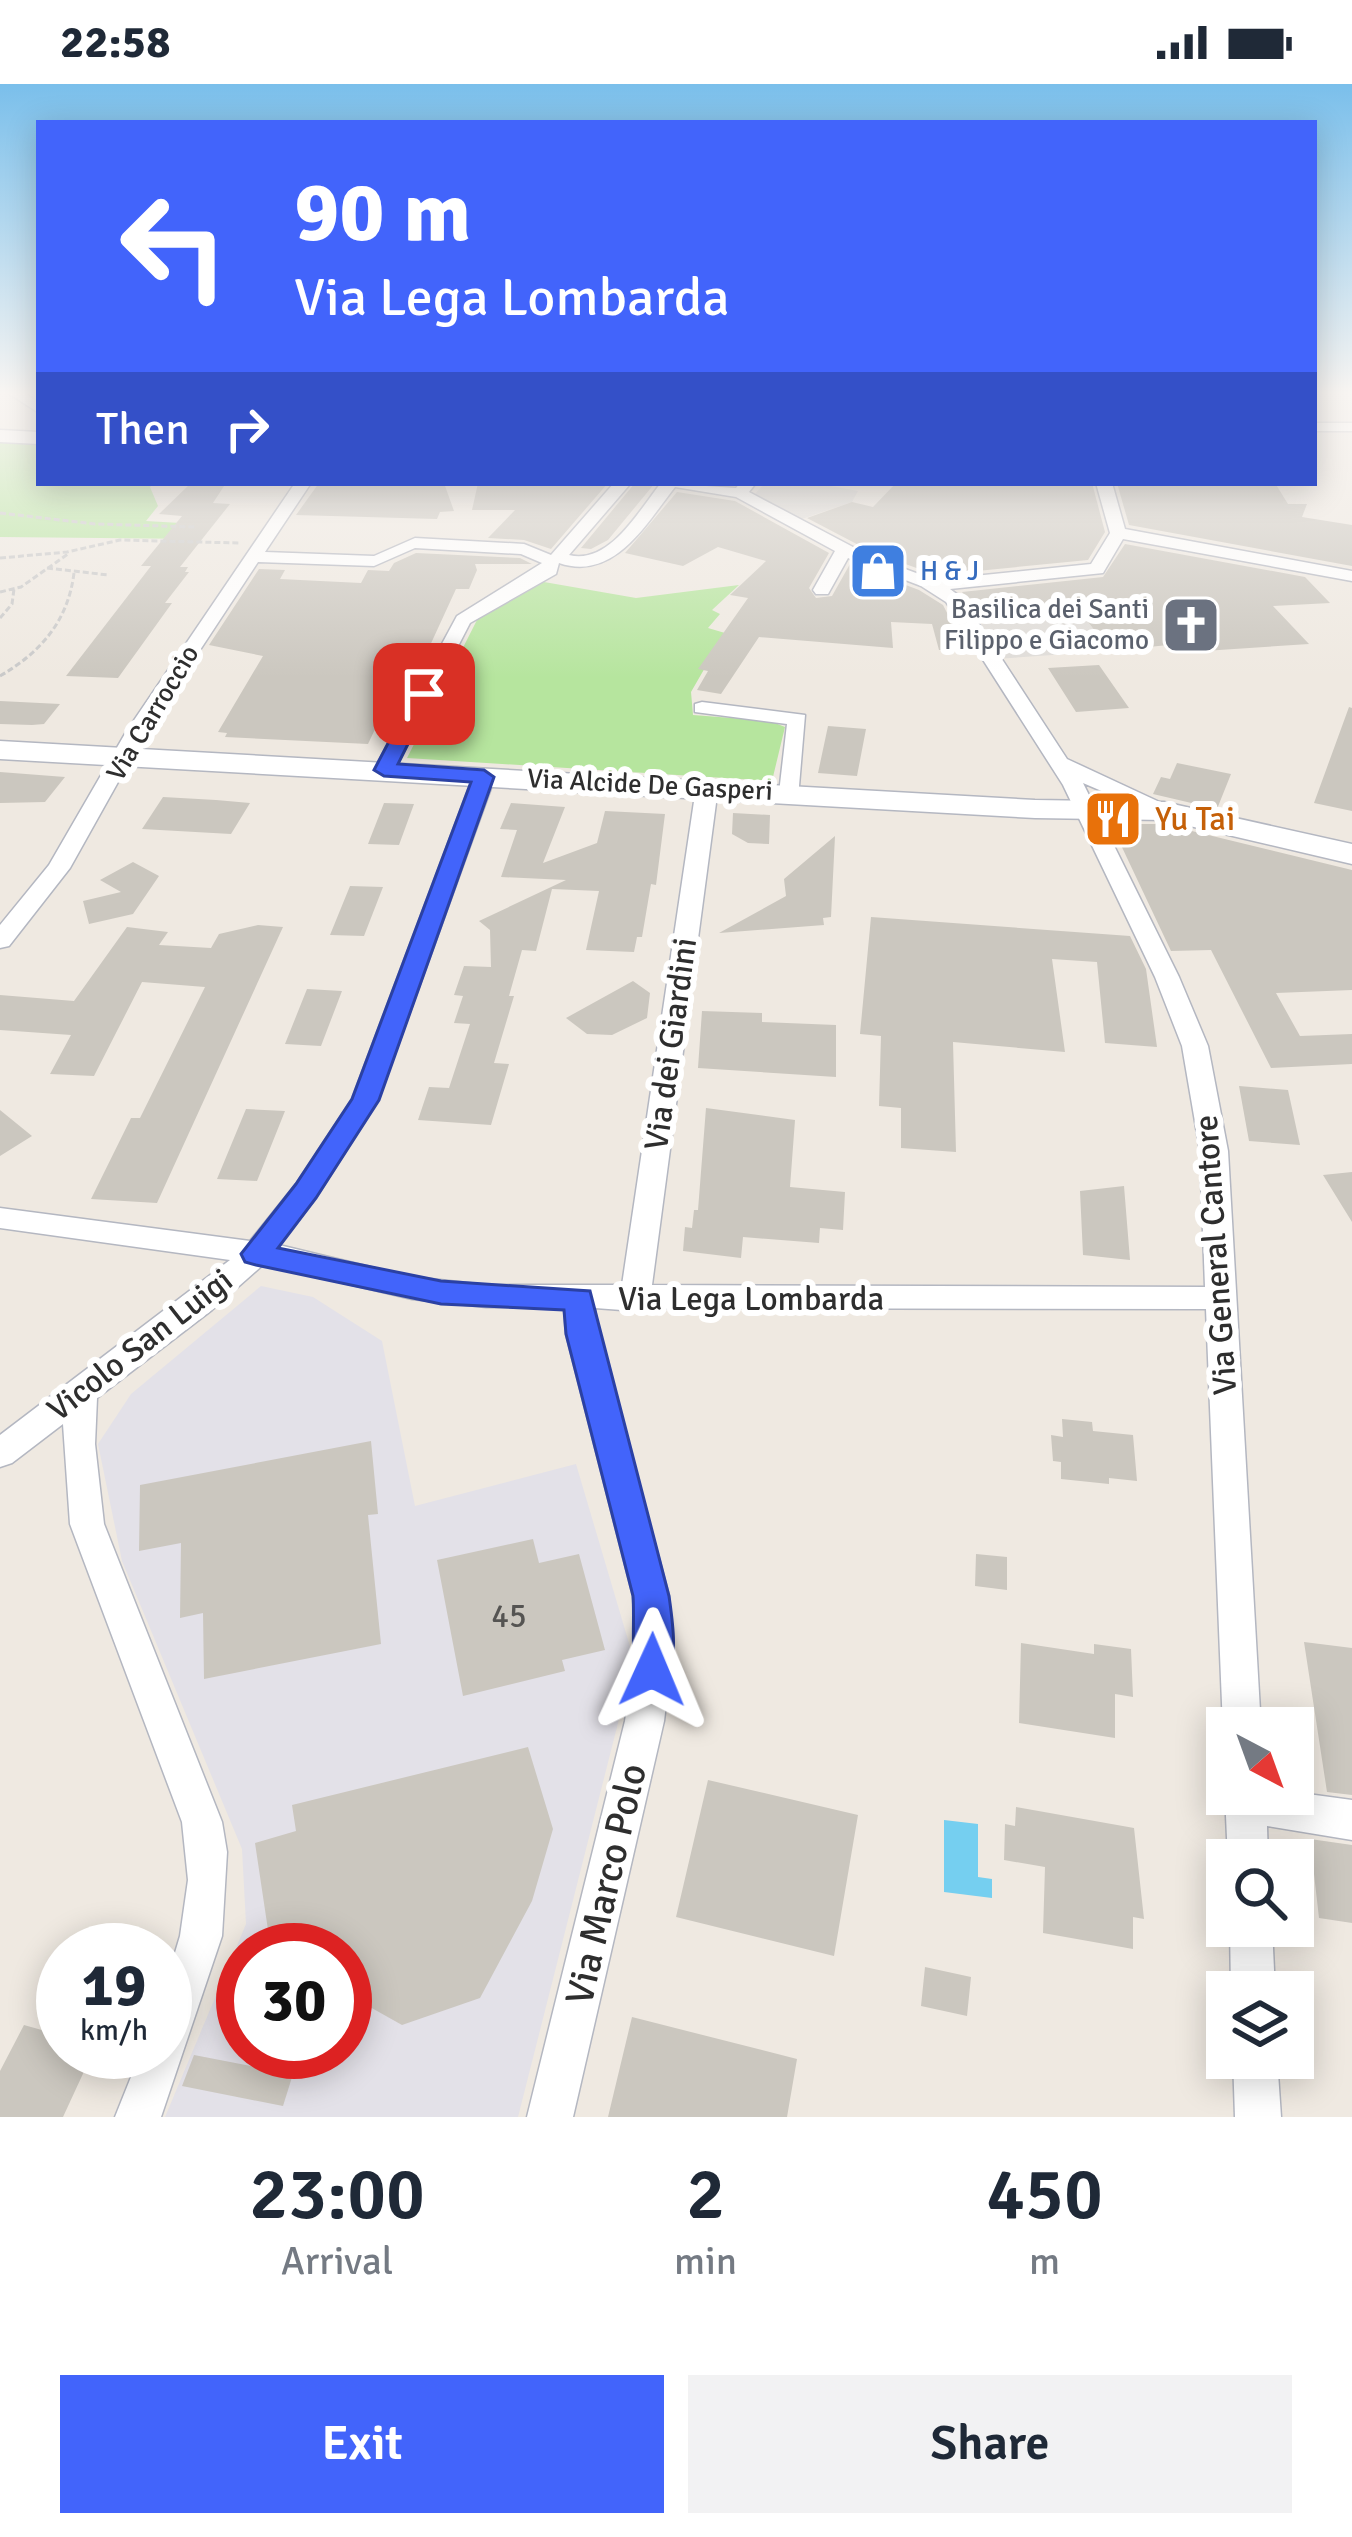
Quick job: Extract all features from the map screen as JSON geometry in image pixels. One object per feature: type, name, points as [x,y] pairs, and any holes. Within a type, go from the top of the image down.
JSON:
[{"type":"street","name":"Via Carroccio","points":[[0,941],[59,868],[136,732],[300,488]]},
{"type":"street","points":[[619,488],[558,557],[576,564],[606,557],[666,488]]},
{"type":"street","points":[[744,488],[844,549],[934,585],[1097,569],[1118,533],[1105,488]]},
{"type":"street","points":[[1118,533],[1352,576]]},
{"type":"street","points":[[258,550],[374,561],[407,543],[535,550],[552,565],[538,579],[463,620],[384,770]]},
{"type":"street","points":[[822,590],[844,549]]},
{"type":"street","name":"Via General Cantore","points":[[934,585],[958,607],[1059,760],[1167,977],[1195,1046],[1214,1151],[1241,1707]]},
{"type":"street","points":[[702,708],[798,719],[790,793]]},
{"type":"street","name":"Via Alcide De Gasperi","points":[[0,750],[1084,807],[1174,814],[1352,854]]},
{"type":"street","points":[[1059,760],[1116,792],[1174,814]]},
{"type":"street","name":"Vicolo San Luigi","points":[[0,1453],[202,1302],[256,1254],[306,1191],[365,1100],[484,777]]},
{"type":"street","name":"Via dei Giardini","points":[[635,1300],[707,788]]},
{"type":"street","name":"Via Lega Lombarda","points":[[0,1218],[256,1254],[441,1293],[579,1300],[1221,1298]]},
{"type":"street","name":"Via Marco Polo","points":[[550,2117],[606,1895],[650,1692],[656,1636],[651,1596],[582,1334],[579,1300]]},
{"type":"street","points":[[81,1394],[78,1444],[87,1524],[209,1850],[207,1925],[192,1968]]},
{"type":"street","points":[[1314,1813],[1352,1820]]},
{"type":"street","points":[[138,2117],[153,2079]]},
{"type":"street","points":[[1257,2079],[1258,2117]]},
{"type":"path","points":[[0,513],[95,524],[197,527]]},
{"type":"path","points":[[0,558],[119,540],[258,550]]},
{"type":"path","points":[[0,592],[14,589],[73,550]]},
{"type":"path","points":[[47,568],[108,575]]},
{"type":"path","points":[[0,676],[28,662],[66,612],[74,573]]},
{"type":"path","points":[[0,618],[12,604],[14,589]]},
{"type":"shaded area","points":[[761,488],[858,491],[852,502],[796,521],[754,495]]},
{"type":"shaded area","points":[[1085,618],[1110,651],[996,659],[981,624]]},
{"type":"shaded area","points":[[261,1286],[313,1297],[382,1341],[415,1506],[576,1464],[634,1660],[518,2117],[165,2117],[181,2079],[192,2079],[192,2053],[216,1995],[216,2079],[372,2079],[372,1923],[246,1923],[242,1849],[122,1561],[98,1444],[131,1394]]},
{"type":"green space","points":[[0,488],[150,488],[158,506],[146,521],[197,524],[201,539],[0,537]]},
{"type":"green space","points":[[544,582],[636,598],[739,585],[712,610],[720,614],[708,628],[725,633],[691,692],[693,715],[770,721],[785,727],[772,781],[407,758],[477,620]]},
{"type":"water","points":[[944,1820],[978,1824],[978,1877],[992,1879],[992,1898],[944,1892]]},
{"type":"building","points":[[186,488],[223,488],[213,503],[230,504],[180,567],[188,567],[185,572],[189,572],[165,603],[172,603],[118,678],[66,676],[151,566],[141,566],[182,516],[159,514]]},
{"type":"building","points":[[315,488],[446,488],[454,511],[440,512],[437,519],[296,515]]},
{"type":"building","points":[[477,488],[604,488],[551,549],[524,540],[488,538],[515,510],[472,510]]},
{"type":"building","points":[[631,488],[651,488],[608,540],[591,549],[581,548]]},
{"type":"building","points":[[891,488],[1093,488],[1105,532],[1088,560],[936,575],[872,552],[807,518],[852,502],[873,507]]},
{"type":"building","points":[[1118,488],[1278,488],[1288,504],[1307,504],[1302,517],[1352,525],[1352,566],[1129,525]]},
{"type":"building","points":[[677,492],[735,501],[829,553],[809,588],[816,598],[832,596],[850,564],[919,590],[943,605],[966,650],[939,650],[932,624],[891,622],[893,648],[759,637],[721,694],[697,690],[708,671],[698,669],[748,598],[730,595],[766,561],[718,547],[683,566],[625,553]]},
{"type":"building","points":[[1125,544],[1305,577],[1330,603],[1273,606],[1309,644],[1204,651],[1197,642],[1110,651],[1073,602],[975,609],[962,592],[1103,577]]},
{"type":"building","points":[[416,553],[520,558],[532,564],[475,564],[469,589],[456,589],[410,689],[394,689],[368,744],[225,737],[227,733],[218,732],[263,656],[209,645],[259,569],[285,570],[280,579],[361,583],[368,570],[389,571],[394,563]]},
{"type":"building","points":[[1099,665],[1129,708],[1076,712],[1048,668]]},
{"type":"building","points":[[0,701],[60,704],[44,724],[0,724]]},
{"type":"building","points":[[1352,708],[1352,811],[1314,803]]},
{"type":"building","points":[[828,726],[866,729],[857,776],[818,773]]},
{"type":"building","points":[[1177,763],[1231,774],[1217,809],[1153,794],[1161,777],[1170,779]]},
{"type":"building","points":[[0,772],[65,777],[45,802],[0,803]]},
{"type":"building","points":[[163,797],[250,803],[231,834],[142,829]]},
{"type":"building","points":[[384,803],[414,804],[399,845],[368,844]]},
{"type":"building","points":[[511,803],[565,807],[543,863],[597,843],[605,811],[665,814],[656,885],[651,884],[642,937],[637,937],[634,952],[586,950],[599,891],[552,889],[536,951],[522,950],[509,996],[514,996],[494,1063],[509,1064],[491,1125],[418,1120],[429,1087],[449,1088],[470,1024],[454,1023],[463,996],[454,995],[464,966],[491,967],[490,930],[479,921],[566,880],[501,877],[517,830],[500,829]]},
{"type":"building","points":[[733,813],[770,815],[769,844],[748,843],[732,834]]},
{"type":"building","points":[[1111,824],[1163,824],[1352,870],[1352,990],[1276,993],[1300,1036],[1352,1034],[1352,1064],[1271,1068],[1211,950],[1171,951]]},
{"type":"building","points":[[835,836],[831,917],[823,918],[824,925],[719,933],[786,896],[784,879]]},
{"type":"building","points":[[133,862],[159,876],[133,914],[89,924],[83,901],[121,892],[100,880]]},
{"type":"building","points":[[350,886],[383,887],[364,936],[330,935]]},
{"type":"building","points":[[871,917],[1130,936],[1146,969],[1157,1047],[1105,1043],[1097,962],[1052,959],[1065,1052],[953,1042],[956,1152],[901,1148],[901,1108],[879,1106],[881,1036],[860,1034]]},
{"type":"building","points":[[258,925],[283,927],[157,1203],[91,1199],[131,1118],[140,1118],[205,987],[142,982],[94,1076],[50,1074],[71,1035],[0,1030],[0,995],[74,1001],[127,927],[168,932],[159,945],[211,948],[219,934]]},
{"type":"building","points":[[633,981],[650,993],[647,1018],[612,1035],[587,1034],[566,1018]]},
{"type":"building","points":[[307,989],[342,991],[321,1046],[285,1044]]},
{"type":"building","points":[[702,1011],[762,1013],[762,1022],[836,1025],[836,1077],[698,1068]]},
{"type":"building","points":[[1239,1086],[1288,1090],[1300,1145],[1249,1141]]},
{"type":"building","points":[[706,1108],[795,1120],[790,1187],[845,1192],[843,1230],[820,1228],[819,1243],[743,1237],[741,1258],[683,1251],[685,1227],[692,1228],[694,1210],[698,1210]]},
{"type":"building","points":[[246,1109],[285,1111],[257,1181],[217,1179]]},
{"type":"building","points":[[0,1110],[32,1136],[0,1156]]},
{"type":"building","points":[[1352,1172],[1352,1222],[1323,1175]]},
{"type":"building","points":[[1124,1186],[1130,1260],[1083,1255],[1080,1191]]},
{"type":"building","points":[[1062,1419],[1092,1422],[1093,1431],[1133,1435],[1137,1481],[1109,1478],[1109,1484],[1061,1479],[1061,1462],[1053,1461],[1051,1435],[1063,1437]]},
{"type":"building","points":[[371,1441],[378,1514],[368,1515],[381,1644],[204,1679],[203,1613],[180,1618],[181,1543],[139,1551],[140,1485]]},
{"type":"building","points":[[533,1539],[539,1563],[579,1554],[605,1650],[562,1660],[565,1671],[463,1696],[437,1560]]},
{"type":"building","points":[[976,1554],[1007,1557],[1007,1590],[975,1586]]},
{"type":"building","points":[[1304,1642],[1352,1648],[1352,1795],[1327,1792]]},
{"type":"building","points":[[1021,1643],[1094,1654],[1094,1644],[1131,1649],[1133,1697],[1115,1694],[1115,1738],[1019,1723]]},
{"type":"building","points":[[528,1747],[553,1829],[532,1901],[480,1998],[402,2025],[372,2008],[372,1923],[267,1923],[255,1843],[296,1831],[292,1805]]},
{"type":"building","points":[[708,1780],[858,1815],[834,1956],[676,1917]]},
{"type":"building","points":[[1016,1807],[1134,1828],[1144,1919],[1133,1917],[1133,1949],[1043,1933],[1045,1867],[1004,1860],[1005,1824],[1015,1826]]},
{"type":"building","points":[[1314,1840],[1352,1845],[1352,1923],[1319,1918]]},
{"type":"building","points":[[925,1967],[971,1977],[967,2016],[921,2006]]},
{"type":"building","points":[[632,2017],[797,2059],[787,2117],[608,2117]]},
{"type":"building","points":[[24,2025],[36,2028],[36,2079],[81,2079],[63,2117],[0,2117],[0,2071]]},
{"type":"building","points":[[194,2055],[216,2059],[216,2079],[291,2079],[283,2106],[182,2086],[185,2079],[192,2079]]},
{"type":"place","name":"H & J","points":[[878,571]]},
{"type":"place","name":"Basilica dei Santi Filippo e Giacomo","points":[[1191,625]]},
{"type":"place","name":"Yu Tai","points":[[1113,819]]},
{"type":"route","points":[[424,694],[384,770],[484,777],[365,1100],[306,1191],[256,1254],[441,1293],[579,1300],[582,1334],[651,1596],[656,1636],[652,1670]]}]
